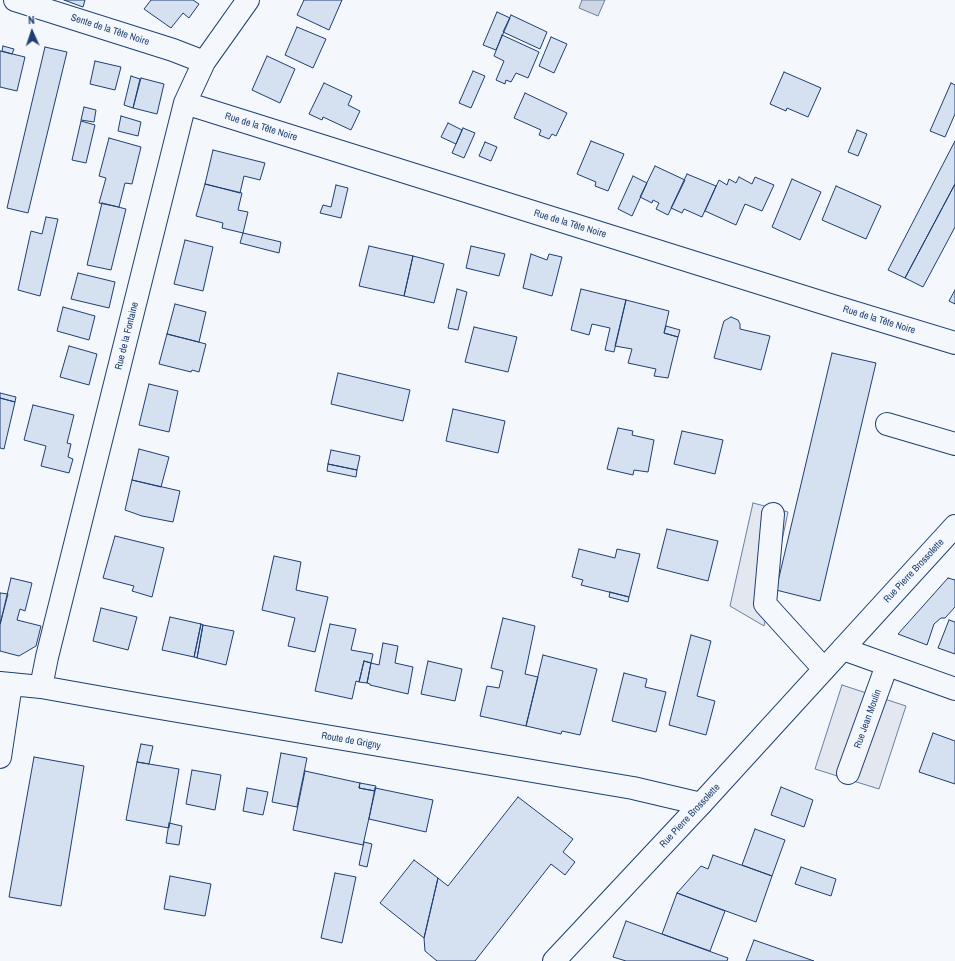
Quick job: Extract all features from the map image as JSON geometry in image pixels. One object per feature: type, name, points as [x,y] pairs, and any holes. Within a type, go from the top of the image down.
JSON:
[{"type":"street","name":"Sente de la Tête Noire","points":[[15,0],[204,62]]},
{"type":"street","name":"Rue de la Fontaine","points":[[41,687],[52,634],[185,103],[204,62],[248,0]]},
{"type":"street","name":"Rue de la Tête Noire","points":[[185,103],[832,306],[955,343]]},
{"type":"street","points":[[887,424],[955,444]]},
{"type":"street","points":[[773,514],[765,604],[824,669]]},
{"type":"street","name":"Rue Pierre Brossolette","points":[[554,961],[701,804],[955,526]]},
{"type":"street","points":[[843,648],[955,689]]},
{"type":"street","name":"Rue Jean Moulin","points":[[848,774],[887,665]]},
{"type":"street","name":"Route de Grigny","points":[[6,684],[41,687],[633,788],[701,804]]},
{"type":"street","points":[[0,757],[6,684]]},
{"type":"shaded area","points":[[582,0],[605,0],[598,16],[579,8]]},
{"type":"shaded area","points":[[753,503],[788,512],[764,626],[730,606]]},
{"type":"shaded area","points":[[842,685],[906,706],[879,789],[815,769]]},
{"type":"building","points":[[64,0],[85,0],[83,7]]},
{"type":"building","points":[[151,0],[193,0],[199,4],[189,18],[183,13],[171,28],[144,9]]},
{"type":"building","points":[[304,0],[342,0],[329,30],[297,15]]},
{"type":"building","points":[[497,12],[510,18],[496,50],[483,45]]},
{"type":"building","points":[[511,15],[547,32],[540,49],[503,32]]},
{"type":"building","points":[[297,27],[326,39],[313,68],[285,55]]},
{"type":"building","points":[[502,35],[539,52],[528,78],[516,73],[511,82],[506,80],[505,84],[496,80],[504,61],[494,56]]},
{"type":"building","points":[[551,37],[567,44],[554,73],[539,66]]},
{"type":"building","points":[[3,46],[14,49],[12,54],[2,51]]},
{"type":"building","points":[[45,47],[67,52],[28,213],[7,208]]},
{"type":"building","points":[[0,51],[25,57],[17,91],[0,87]]},
{"type":"building","points":[[267,56],[295,69],[280,103],[252,90]]},
{"type":"building","points":[[95,61],[121,67],[115,90],[90,84]]},
{"type":"building","points":[[473,71],[485,76],[471,108],[459,103]]},
{"type":"building","points":[[784,72],[821,88],[808,117],[787,108],[786,111],[770,104]]},
{"type":"building","points":[[131,76],[140,79],[133,108],[124,105]]},
{"type":"building","points":[[141,78],[164,84],[157,114],[133,108]]},
{"type":"building","points":[[324,83],[352,96],[348,105],[360,111],[351,130],[323,117],[322,120],[309,114]]},
{"type":"building","points":[[951,83],[955,85],[955,114],[945,137],[930,131]]},
{"type":"building","points":[[525,93],[567,113],[556,136],[552,134],[549,139],[539,135],[541,130],[514,118]]},
{"type":"building","points":[[84,107],[96,110],[94,122],[81,120]]},
{"type":"building","points":[[121,116],[141,122],[138,136],[118,131]]},
{"type":"building","points":[[81,121],[95,125],[86,163],[72,160]]},
{"type":"building","points":[[448,123],[462,130],[456,144],[441,137]]},
{"type":"building","points":[[463,128],[475,133],[464,158],[452,153]]},
{"type":"building","points":[[857,130],[867,134],[858,156],[848,152]]},
{"type":"building","points":[[109,138],[141,147],[132,184],[125,183],[119,207],[99,203],[106,178],[99,176]]},
{"type":"building","points":[[591,141],[624,154],[608,191],[595,186],[596,182],[577,174]]},
{"type":"building","points":[[955,141],[955,184],[905,278],[888,270]]},
{"type":"building","points":[[485,142],[497,147],[491,161],[479,156]]},
{"type":"building","points":[[213,150],[265,163],[260,180],[244,176],[240,193],[205,184]]},
{"type":"building","points":[[655,166],[685,180],[668,215],[656,209],[659,203],[653,200],[652,203],[640,197]]},
{"type":"building","points":[[687,174],[716,186],[702,217],[684,209],[682,213],[671,208]]},
{"type":"building","points":[[633,176],[647,183],[632,216],[618,209]]},
{"type":"building","points":[[739,177],[752,184],[755,177],[774,185],[762,211],[745,204],[736,225],[705,211],[719,180],[727,185],[729,179],[736,183]]},
{"type":"building","points":[[792,179],[821,192],[800,240],[772,227]]},
{"type":"building","points":[[205,184],[242,193],[238,210],[248,212],[243,233],[222,228],[223,223],[196,216]]},
{"type":"building","points":[[955,184],[955,227],[923,287],[905,278]]},
{"type":"building","points":[[336,185],[348,188],[341,218],[320,213],[323,205],[331,207]]},
{"type":"building","points":[[836,186],[881,206],[866,239],[822,220]]},
{"type":"building","points":[[102,203],[126,209],[111,270],[87,265]]},
{"type":"building","points":[[46,217],[58,219],[40,296],[18,290],[31,231],[42,234]]},
{"type":"building","points":[[243,233],[281,242],[279,253],[240,243]]},
{"type":"building","points":[[185,240],[213,247],[203,291],[174,284]]},
{"type":"building","points":[[369,246],[413,256],[404,296],[359,286]]},
{"type":"building","points":[[471,246],[505,254],[499,276],[466,268]]},
{"type":"building","points":[[531,254],[547,260],[549,254],[562,257],[552,296],[523,288]]},
{"type":"building","points":[[413,256],[444,264],[434,303],[404,296]]},
{"type":"building","points":[[78,273],[115,282],[109,308],[71,299]]},
{"type":"building","points":[[457,289],[467,292],[458,330],[448,328]]},
{"type":"building","points":[[581,289],[626,300],[614,352],[605,350],[610,328],[592,324],[589,335],[571,330]]},
{"type":"building","points":[[955,290],[955,304],[949,301]]},
{"type":"building","points":[[626,300],[669,311],[664,333],[678,337],[668,378],[654,376],[656,369],[628,363],[632,349],[615,346]]},
{"type":"building","points":[[175,304],[206,312],[199,342],[167,334]]},
{"type":"building","points":[[63,307],[95,316],[89,340],[57,331]]},
{"type":"building","points":[[731,317],[738,320],[740,329],[770,336],[761,370],[714,358],[724,321]]},
{"type":"building","points":[[666,326],[680,330],[678,337],[664,333]]},
{"type":"building","points":[[474,327],[517,337],[508,372],[465,362]]},
{"type":"building","points":[[167,334],[206,344],[199,372],[192,370],[191,372],[159,364]]},
{"type":"building","points":[[69,346],[97,354],[89,385],[60,377]]},
{"type":"building","points":[[832,353],[876,363],[820,601],[776,590]]},
{"type":"building","points":[[338,373],[410,390],[403,421],[331,404]]},
{"type":"building","points":[[149,384],[178,391],[169,432],[139,425]]},
{"type":"building","points":[[0,393],[16,397],[15,402],[0,398]]},
{"type":"building","points":[[0,398],[15,402],[4,449],[0,448]]},
{"type":"building","points":[[33,405],[74,415],[67,443],[71,444],[68,457],[73,459],[69,473],[41,466],[46,446],[24,440]]},
{"type":"building","points":[[453,409],[505,421],[498,453],[446,441]]},
{"type":"building","points":[[618,428],[633,431],[632,435],[654,440],[648,472],[634,470],[633,475],[607,469]]},
{"type":"building","points":[[682,431],[723,440],[715,474],[674,464]]},
{"type":"building","points":[[139,449],[169,457],[161,487],[132,480]]},
{"type":"building","points":[[331,450],[360,456],[357,470],[328,464]]},
{"type":"building","points":[[328,464],[357,470],[356,477],[327,471]]},
{"type":"building","points":[[132,480],[180,491],[173,522],[142,516],[125,510]]},
{"type":"building","points":[[667,529],[718,541],[708,581],[657,568]]},
{"type":"building","points":[[115,536],[164,548],[152,597],[132,591],[134,586],[103,578]]},
{"type":"building","points":[[579,549],[615,558],[617,549],[640,554],[629,597],[581,585],[583,580],[572,577]]},
{"type":"building","points":[[274,556],[301,562],[296,590],[328,597],[315,652],[288,646],[295,618],[262,610]]},
{"type":"building","points":[[11,578],[32,583],[25,611],[20,609],[17,620],[41,626],[36,646],[19,656],[0,651],[0,625]]},
{"type":"building","points":[[948,578],[955,580],[955,607],[945,618],[941,618],[934,624],[927,645],[898,634]]},
{"type":"building","points":[[610,592],[629,597],[628,602],[609,597]]},
{"type":"building","points":[[0,593],[8,594],[0,624]]},
{"type":"building","points":[[101,608],[137,617],[128,650],[93,641]]},
{"type":"building","points":[[170,617],[201,624],[194,657],[162,650]]},
{"type":"building","points":[[503,618],[535,626],[525,674],[538,677],[526,726],[480,716],[487,686],[499,688],[503,671],[491,668]]},
{"type":"building","points":[[949,620],[955,622],[955,654],[938,648]]},
{"type":"building","points":[[201,624],[203,625],[197,658],[194,657]]},
{"type":"building","points":[[330,624],[356,629],[351,650],[373,654],[371,663],[364,661],[359,682],[356,681],[352,699],[315,691]]},
{"type":"building","points":[[203,625],[234,631],[226,665],[197,658]]},
{"type":"building","points":[[691,635],[711,641],[697,696],[715,701],[706,735],[669,725]]},
{"type":"building","points":[[383,643],[398,646],[395,663],[413,667],[408,694],[367,683],[371,663],[379,665]]},
{"type":"building","points":[[543,655],[597,669],[580,735],[562,731],[561,734],[526,726]]},
{"type":"building","points":[[364,661],[371,663],[367,683],[359,682]]},
{"type":"building","points":[[428,661],[462,669],[455,701],[421,694]]},
{"type":"building","points":[[624,673],[647,679],[645,687],[666,692],[656,732],[612,721]]},
{"type":"building","points":[[933,733],[955,741],[955,784],[919,772]]},
{"type":"building","points":[[141,744],[153,746],[149,764],[137,762]]},
{"type":"building","points":[[281,753],[307,758],[297,807],[272,802]]},
{"type":"building","points":[[34,757],[84,766],[61,906],[9,897]]},
{"type":"building","points":[[137,762],[179,769],[169,828],[126,820]]},
{"type":"building","points":[[192,770],[221,775],[215,810],[186,804]]},
{"type":"building","points":[[305,771],[360,783],[359,788],[375,791],[363,845],[293,830]]},
{"type":"building","points":[[360,783],[376,786],[375,791],[359,788]]},
{"type":"building","points":[[781,787],[813,800],[804,827],[771,815]]},
{"type":"building","points":[[247,788],[268,792],[263,815],[243,811]]},
{"type":"building","points":[[375,788],[433,800],[426,832],[369,819]]},
{"type":"building","points":[[518,797],[573,839],[563,852],[575,862],[565,875],[551,864],[475,961],[437,961],[425,951],[424,938],[438,878],[448,886]]},
{"type":"building","points":[[169,823],[182,826],[179,845],[166,843]]},
{"type":"building","points":[[755,829],[785,840],[772,876],[742,865]]},
{"type":"building","points":[[364,842],[372,844],[367,867],[359,865]]},
{"type":"building","points":[[713,855],[772,876],[756,922],[677,893],[701,866],[708,869]]},
{"type":"building","points":[[414,860],[438,878],[424,938],[380,903]]},
{"type":"building","points":[[801,867],[836,879],[831,896],[795,884]]},
{"type":"building","points":[[335,873],[356,877],[342,943],[321,938]]},
{"type":"building","points":[[170,876],[211,884],[205,916],[164,909]]},
{"type":"building","points":[[677,893],[725,911],[710,951],[662,934]]},
{"type":"building","points":[[626,921],[728,958],[727,961],[626,961],[613,957]]},
{"type":"building","points":[[754,940],[814,961],[746,961]]}]
